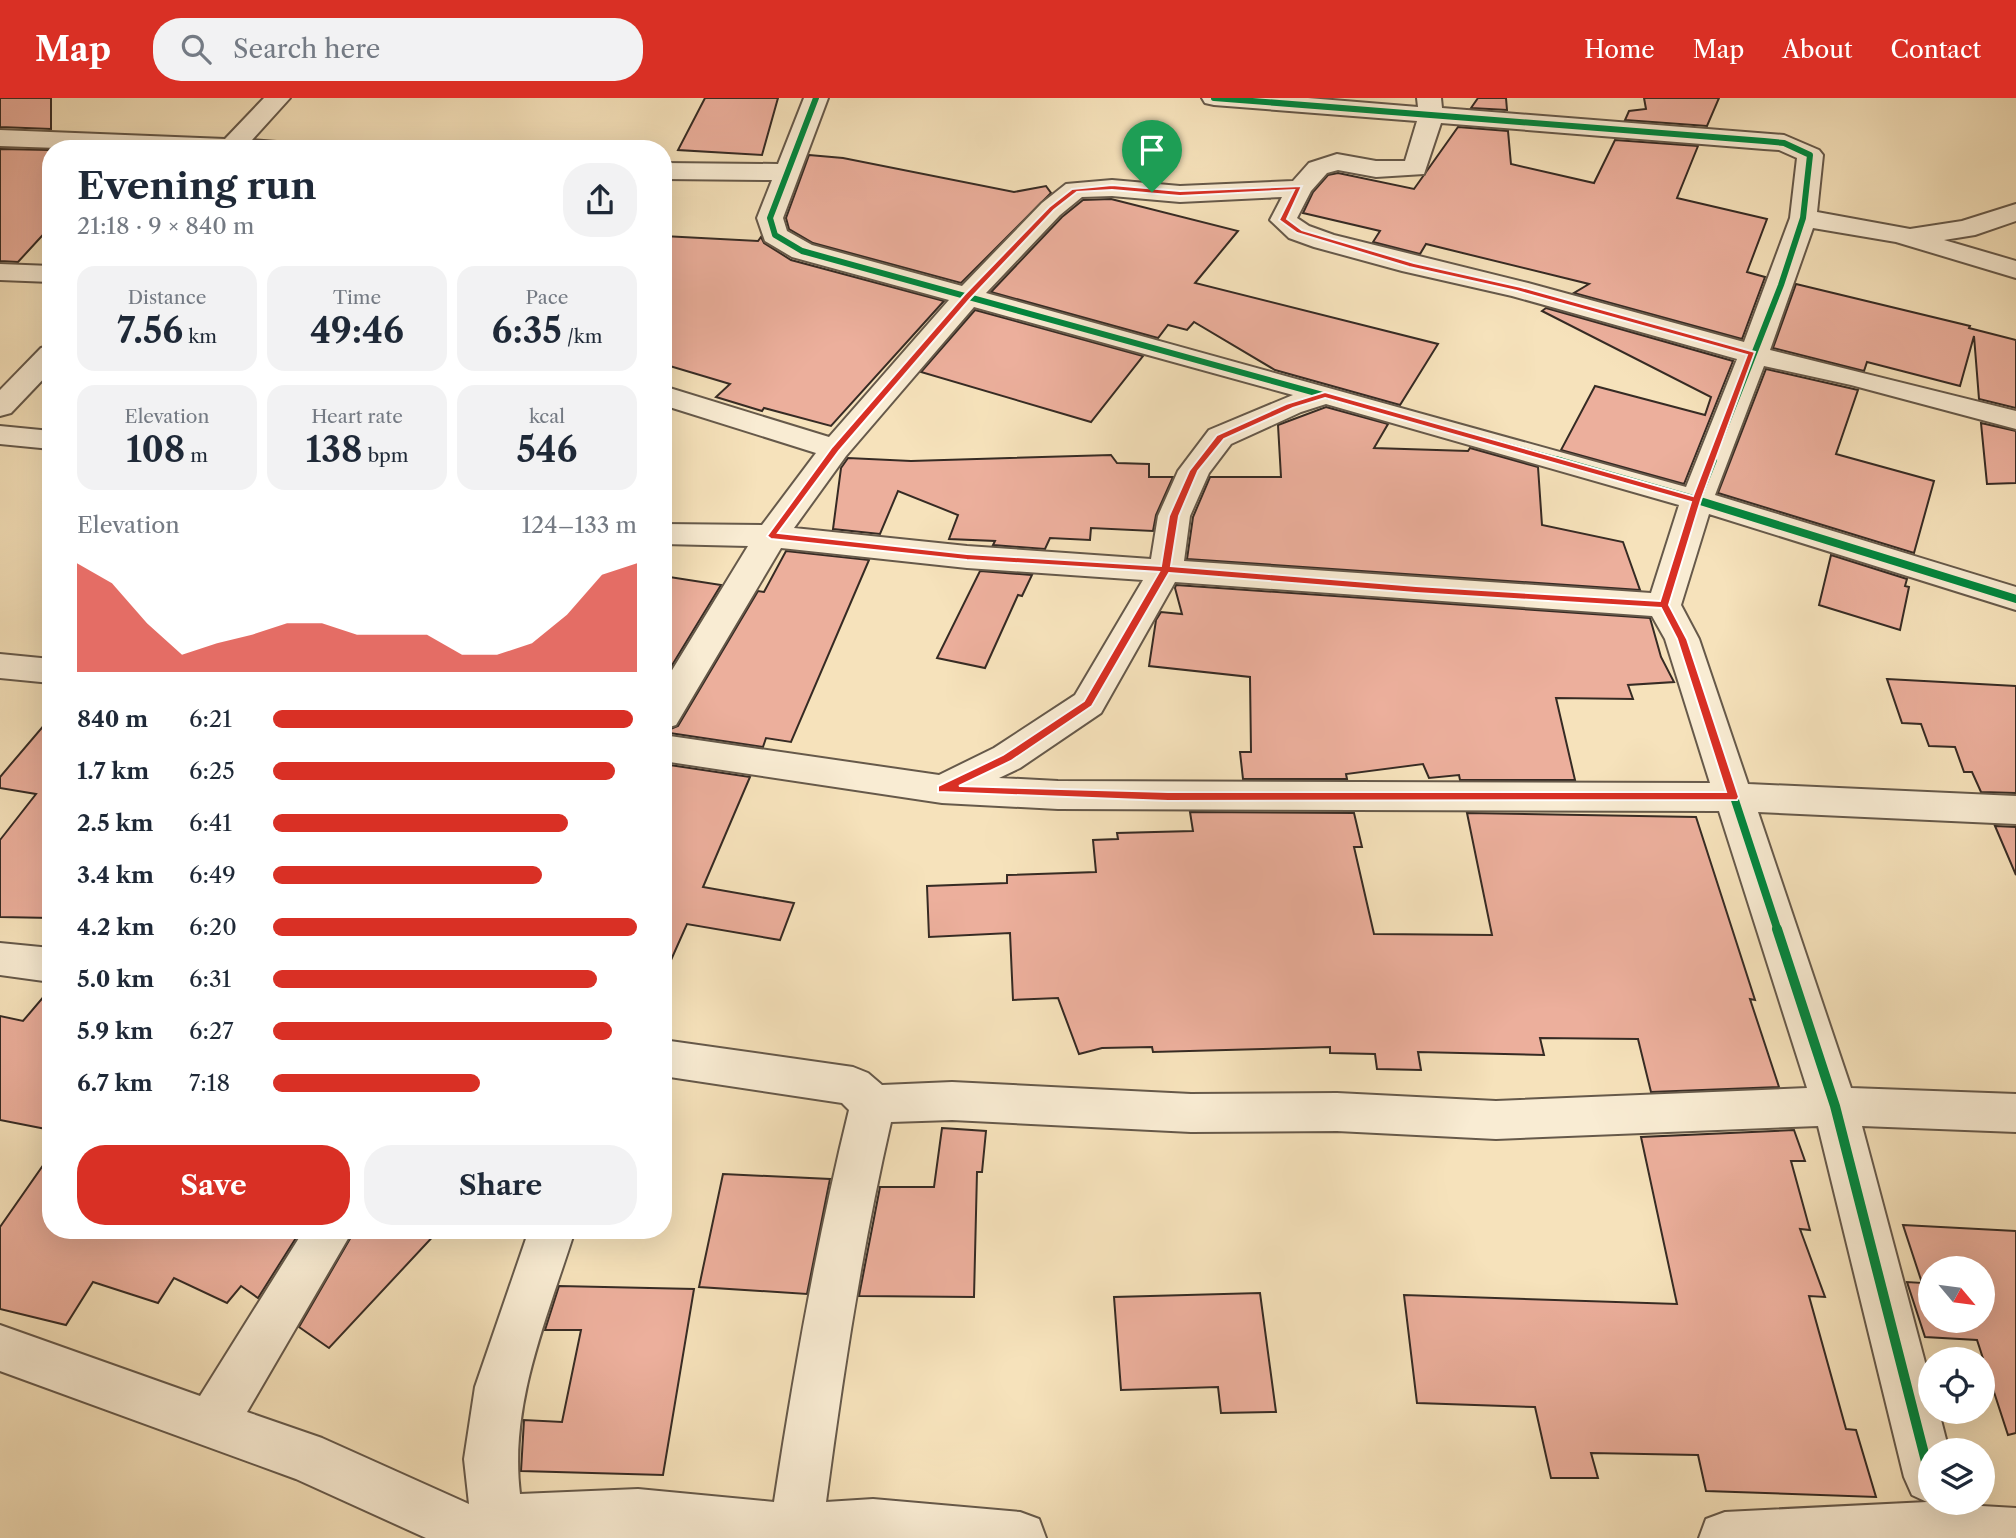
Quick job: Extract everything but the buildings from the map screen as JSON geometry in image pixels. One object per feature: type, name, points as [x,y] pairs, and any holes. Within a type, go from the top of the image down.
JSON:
[{"type":"street","points":[[237,140],[278,98]]},
{"type":"street","points":[[816,98],[770,218],[775,235],[802,251],[1696,500],[2016,599]]},
{"type":"street","points":[[1214,98],[1430,107],[1784,143],[1810,155],[1803,218],[1781,285],[1696,500],[1664,605],[1682,639],[1836,1105],[1920,1438]]},
{"type":"street","points":[[1430,107],[1415,169],[1376,169],[1337,162],[1318,168],[1300,187],[1283,220],[1299,232],[1412,265],[1518,289],[1800,368],[1853,377],[2016,420]]},
{"type":"street","points":[[0,138],[51,140]]},
{"type":"street","points":[[672,171],[786,172]]},
{"type":"street","points":[[672,701],[771,536],[835,449],[967,297],[1051,209],[1075,190],[1112,188],[1180,194],[1300,187]]},
{"type":"street","points":[[1900,235],[1966,229],[2016,212]]},
{"type":"street","points":[[1803,218],[1900,235],[2016,270]]},
{"type":"street","points":[[0,272],[42,274]]},
{"type":"street","points":[[0,407],[42,363]]},
{"type":"street","points":[[942,789],[1007,758],[1088,704],[1166,569],[1174,516],[1194,471],[1220,437],[1290,406],[1325,395]]},
{"type":"street","points":[[672,397],[835,449]]},
{"type":"street","points":[[0,435],[42,439]]},
{"type":"street","points":[[672,534],[771,536],[967,557],[1664,605]]},
{"type":"street","points":[[0,666],[42,670]]},
{"type":"street","points":[[672,749],[942,789],[1168,796],[1733,797],[2016,810]]},
{"type":"street","points":[[0,959],[42,964]]},
{"type":"street","points":[[672,1059],[853,1086],[873,1104],[952,1101],[1191,1113],[1337,1112],[1496,1120],[1836,1105],[2016,1113]]},
{"type":"street","points":[[795,1534],[828,1316],[848,1207],[873,1104]]},
{"type":"street","points":[[211,1425],[325,1239]]},
{"type":"street","points":[[479,1530],[500,1387],[549,1239]]},
{"type":"street","points":[[0,1348],[304,1456],[479,1530],[638,1515],[795,1534],[873,1525],[1020,1538]]},
{"type":"street","points":[[1725,1538],[1942,1523],[2016,1534]]},
{"type":"cycle path","points":[[816,98],[770,218],[775,235],[802,251],[1697,500],[2016,599]]},
{"type":"cycle path","points":[[1214,98],[1764,141],[1784,143],[1810,155],[1803,218],[1781,285],[1697,500],[1664,605],[1682,639],[1835,1106],[1920,1438]]},
{"type":"route","points":[[1152,192],[1112,188],[1075,190],[1051,209],[967,297],[835,449],[771,536],[967,557],[1166,569],[1664,605],[1680,552],[1696,500],[1325,395],[1290,406],[1220,437],[1194,471],[1174,516],[1166,569],[1088,704],[1007,758],[942,789],[1058,795],[1733,797],[1682,639],[1664,605],[1696,500],[1752,354],[1518,289],[1412,265],[1299,232],[1283,220],[1300,187],[1180,194],[1152,192]]}]
